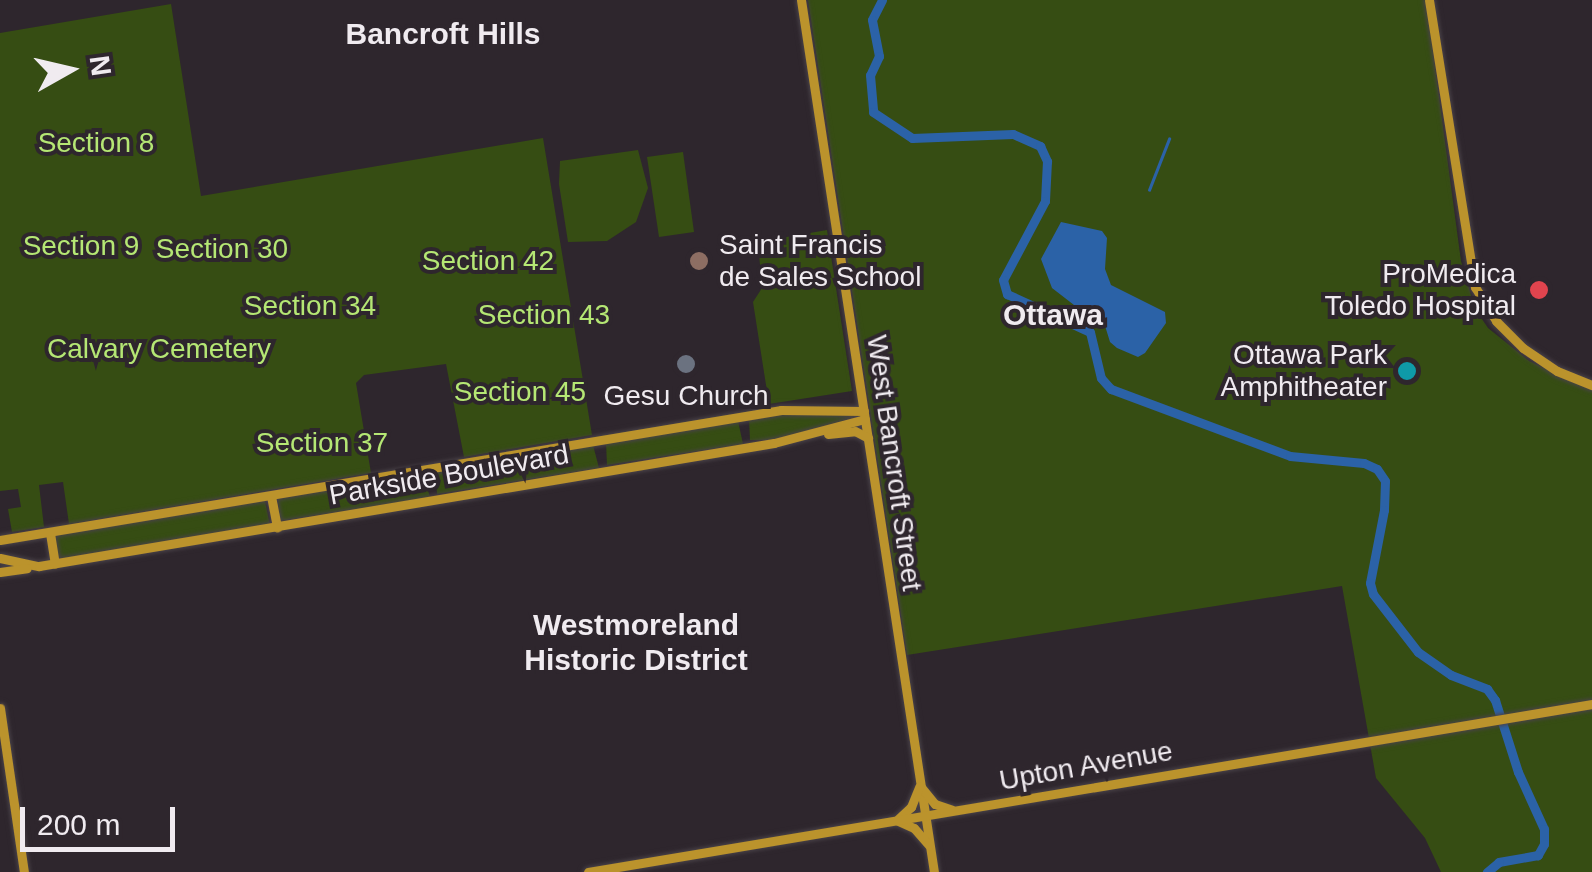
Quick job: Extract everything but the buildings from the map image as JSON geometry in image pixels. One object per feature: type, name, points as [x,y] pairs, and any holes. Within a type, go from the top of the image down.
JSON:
[{"type":"street","name":"West Bancroft Street","points":[[802,0],[934,872]]},
{"type":"street","points":[[1429,0],[1475,287],[1496,321],[1546,365],[1592,385]]},
{"type":"street","name":"Parkside Boulevard","points":[[0,540],[780,410],[865,415]]},
{"type":"street","name":"Parkside Boulevard","points":[[0,572],[277,528],[810,434],[865,415]]},
{"type":"street","points":[[810,434],[854,430],[868,438]]},
{"type":"street","points":[[271,496],[277,528]]},
{"type":"street","points":[[50,533],[56,564]]},
{"type":"street","name":"Parkside Boulevard","points":[[0,558],[39,566]]},
{"type":"street","name":"Upton Avenue","points":[[588,872],[1592,704]]},
{"type":"street","points":[[0,708],[24,872]]},
{"type":"street","points":[[929,845],[914,828],[895,820],[910,807],[920,785],[935,804],[954,811]]},
{"type":"green space","points":[[808,0],[1426,0],[1461,261],[1475,309],[1488,328],[1529,361],[1592,390],[1592,872],[1441,872],[1425,838],[1376,778],[1342,586],[907,655]]},
{"type":"green space","name":"Calvary Cemetery","points":[[171,4],[201,196],[543,138],[592,435],[464,457],[446,364],[364,375],[356,383],[371,473],[69,524],[63,482],[39,485],[44,527],[12,532],[8,509],[21,507],[18,489],[0,491],[0,33]]},
{"type":"green space","points":[[638,150],[648,188],[636,222],[607,241],[568,242],[559,184],[560,161]]},
{"type":"green space","points":[[683,152],[694,232],[659,237],[647,157]]},
{"type":"green space","points":[[827,230],[852,391],[769,404],[753,302],[762,288],[758,242]]},
{"type":"green space","points":[[778,414],[856,417],[773,440],[750,440],[749,419]]},
{"type":"green space","points":[[738,421],[743,444],[607,465],[606,443]]},
{"type":"green space","points":[[593,445],[599,468],[437,494],[436,472]]},
{"type":"green space","points":[[423,474],[430,497],[280,521],[278,499]]},
{"type":"green space","points":[[265,501],[270,525],[58,560],[54,535]]},
{"type":"water","points":[[1061,222],[1102,231],[1107,238],[1105,269],[1111,285],[1165,312],[1166,323],[1145,353],[1138,357],[1117,348],[1110,342],[1102,316],[1074,305],[1052,288],[1041,259]]},
{"type":"waterway","points":[[882,0],[872,20],[879,56],[870,75],[873,112],[912,138],[1013,134],[1040,146],[1047,161],[1045,201],[1003,280],[1007,294],[1090,332],[1101,378],[1111,389],[1290,456],[1364,463],[1377,469],[1385,481],[1384,510],[1370,583],[1373,594],[1418,652],[1451,675],[1487,689],[1495,700],[1518,772],[1544,829],[1544,844],[1538,855],[1499,862],[1487,872]]},
{"type":"waterway","points":[[1149,190],[1169,139]]},
{"type":"place","name":"Saint Francis de Sales School","points":[[699,261]]},
{"type":"place","name":"ProMedica Toledo Hospital","points":[[1539,290]]},
{"type":"place","name":"Gesu Church","points":[[686,364]]},
{"type":"place","name":"Ottawa Park Amphitheater","points":[[1407,371]]},
{"type":"district","name":"Bancroft Hills","points":[[443,34]]},
{"type":"district","name":"Ottawa","points":[[1053,315]]},
{"type":"district","name":"Westmoreland Historic District","points":[[636,642]]},
{"type":"park label","name":"Section 8","points":[[96,143]]},
{"type":"park label","name":"Section 9","points":[[81,246]]},
{"type":"park label","name":"Section 30","points":[[222,249]]},
{"type":"park label","name":"Section 42","points":[[488,261]]},
{"type":"park label","name":"Section 34","points":[[310,306]]},
{"type":"park label","name":"Section 43","points":[[544,315]]},
{"type":"park label","name":"Section 45","points":[[520,392]]},
{"type":"park label","name":"Section 37","points":[[322,443]]}]
